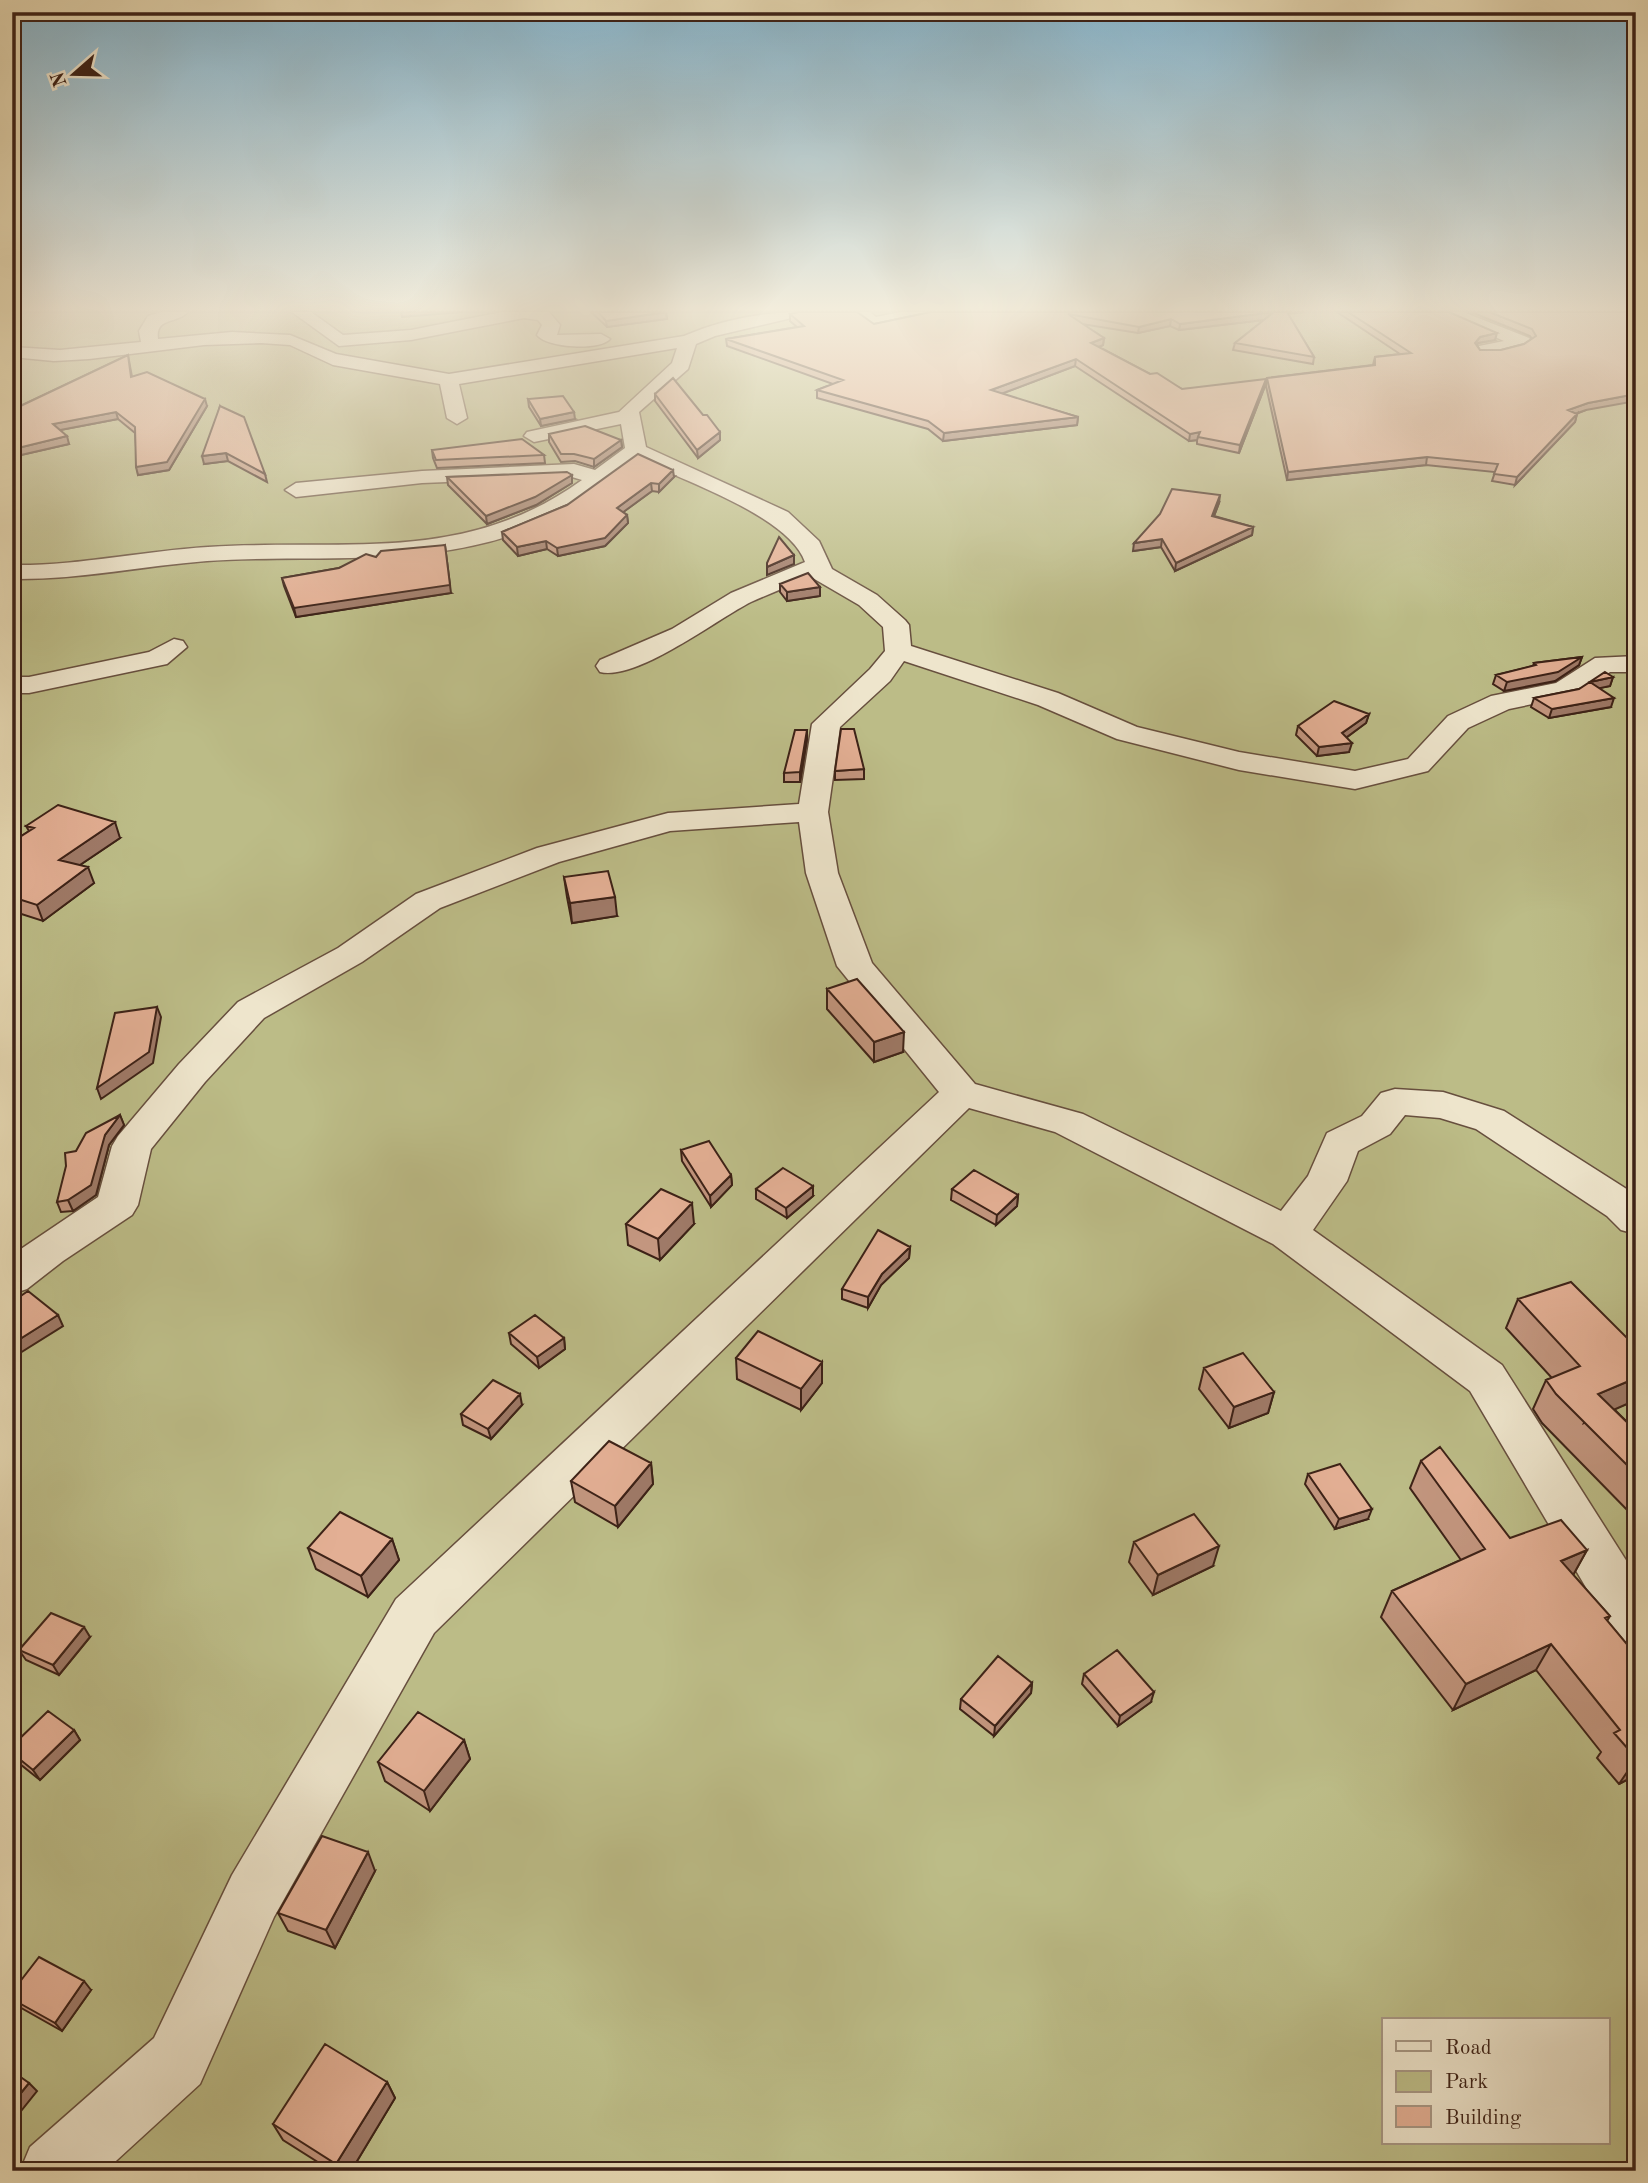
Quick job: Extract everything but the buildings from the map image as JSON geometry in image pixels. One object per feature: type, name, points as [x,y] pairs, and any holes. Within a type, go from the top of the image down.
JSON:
[{"type":"street","points":[[456,414],[457,418]]},
{"type":"street","points":[[12,572],[99,569],[205,554],[290,551],[397,552],[487,537],[549,512],[596,478],[627,437],[629,414]]},
{"type":"street","points":[[534,436],[627,437],[780,517],[811,546],[821,573],[868,600],[896,625],[898,651],[880,675],[826,724],[813,812],[822,873],[855,966],[961,1093],[1069,1124],[1288,1233],[1486,1378],[1636,1623]]},
{"type":"street","points":[[419,465],[498,461],[570,450]]},
{"type":"street","points":[[296,490],[513,472],[574,470],[596,478]]},
{"type":"street","points":[[609,666],[681,635],[740,598],[818,565]]},
{"type":"street","points":[[12,685],[29,685],[158,658],[174,647]]},
{"type":"street","points":[[898,651],[1048,699],[1127,733],[1238,761],[1354,780],[1418,765],[1458,722],[1501,702],[1565,689],[1604,664],[1636,664]]},
{"type":"street","points":[[12,1278],[48,1250],[117,1205],[132,1146],[192,1073],[251,1010],[350,955],[428,901],[548,855],[668,822],[813,812]]},
{"type":"street","points":[[54,2171],[177,2061],[253,1896],[415,1616],[961,1093]]},
{"type":"street","points":[[1288,1233],[1326,1181],[1341,1143],[1376,1125],[1395,1102],[1443,1105],[1490,1120],[1622,1206],[1636,1219]]},
{"type":"green space","points":[[12,414],[1636,414],[1636,2171],[12,2171]]}]
